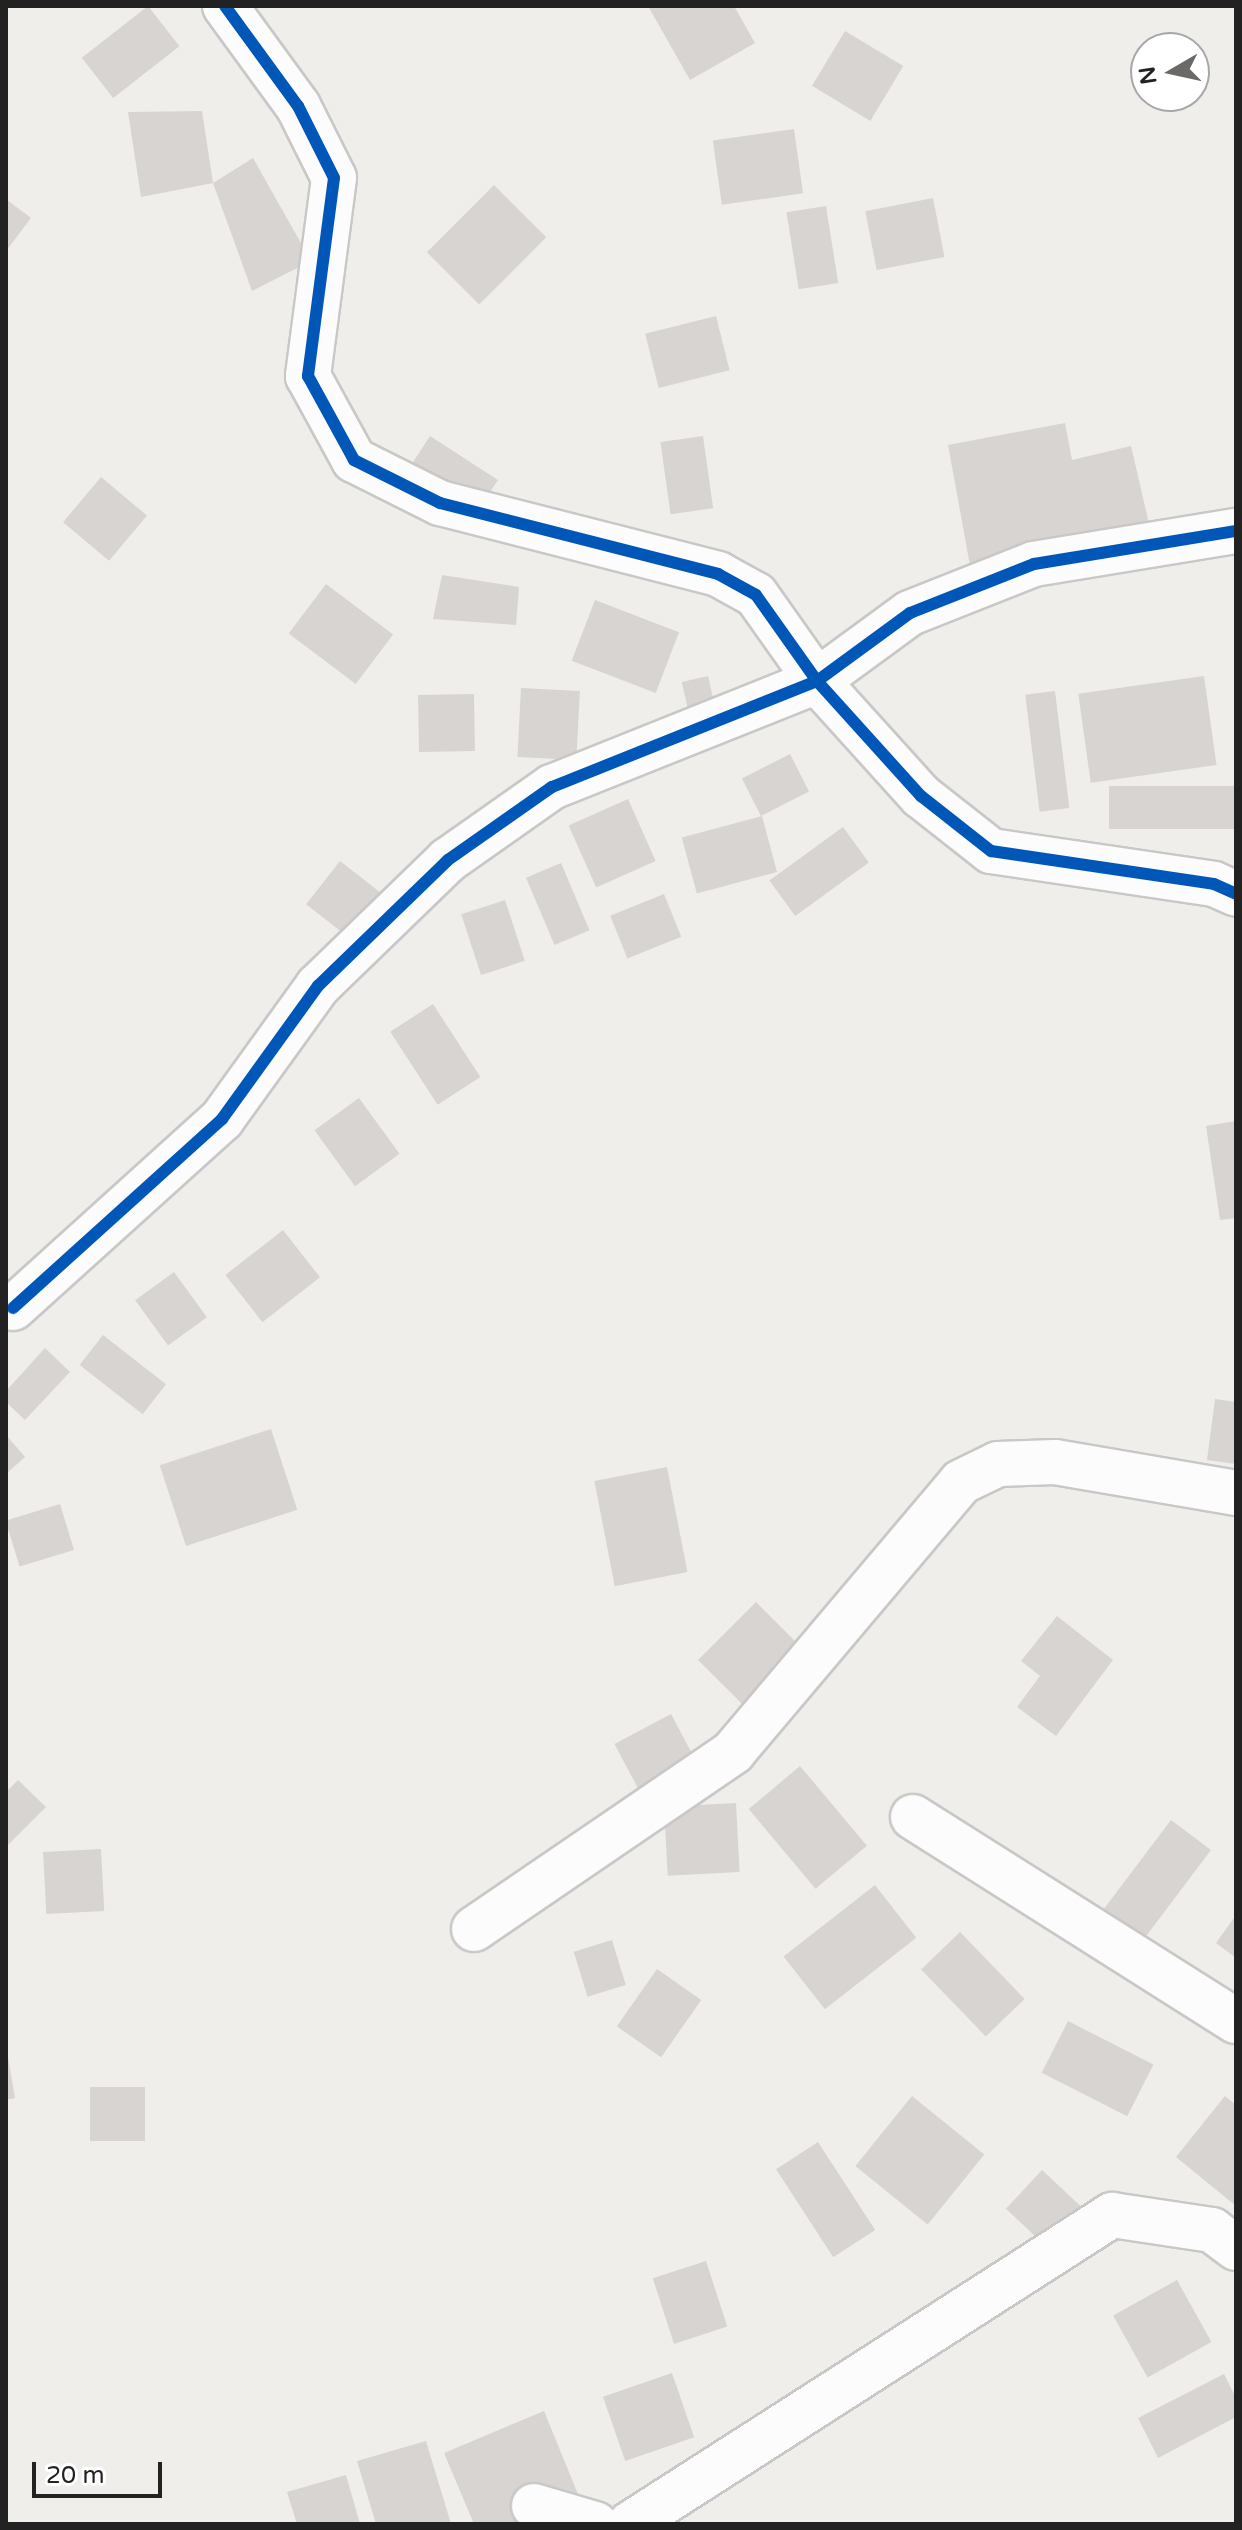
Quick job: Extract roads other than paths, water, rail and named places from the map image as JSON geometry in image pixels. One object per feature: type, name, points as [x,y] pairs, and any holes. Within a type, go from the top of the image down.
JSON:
[{"type":"street","points":[[225,6],[298,106],[334,178],[308,376],[354,460],[440,503],[718,574],[756,595],[817,681],[921,796],[991,851],[1214,884],[1236,894]]},
{"type":"street","points":[[13,1308],[222,1119],[318,986],[448,860],[552,787],[817,681],[910,613],[1034,564],[1236,531]]},
{"type":"street","points":[[474,1929],[733,1752],[961,1482],[998,1464],[1055,1462],[1236,1493]]},
{"type":"street","points":[[913,1817],[1236,2021]]},
{"type":"street","points":[[630,2524],[1112,2215],[1212,2230],[1236,2248]]},
{"type":"street","points":[[534,2506],[595,2524]]}]
